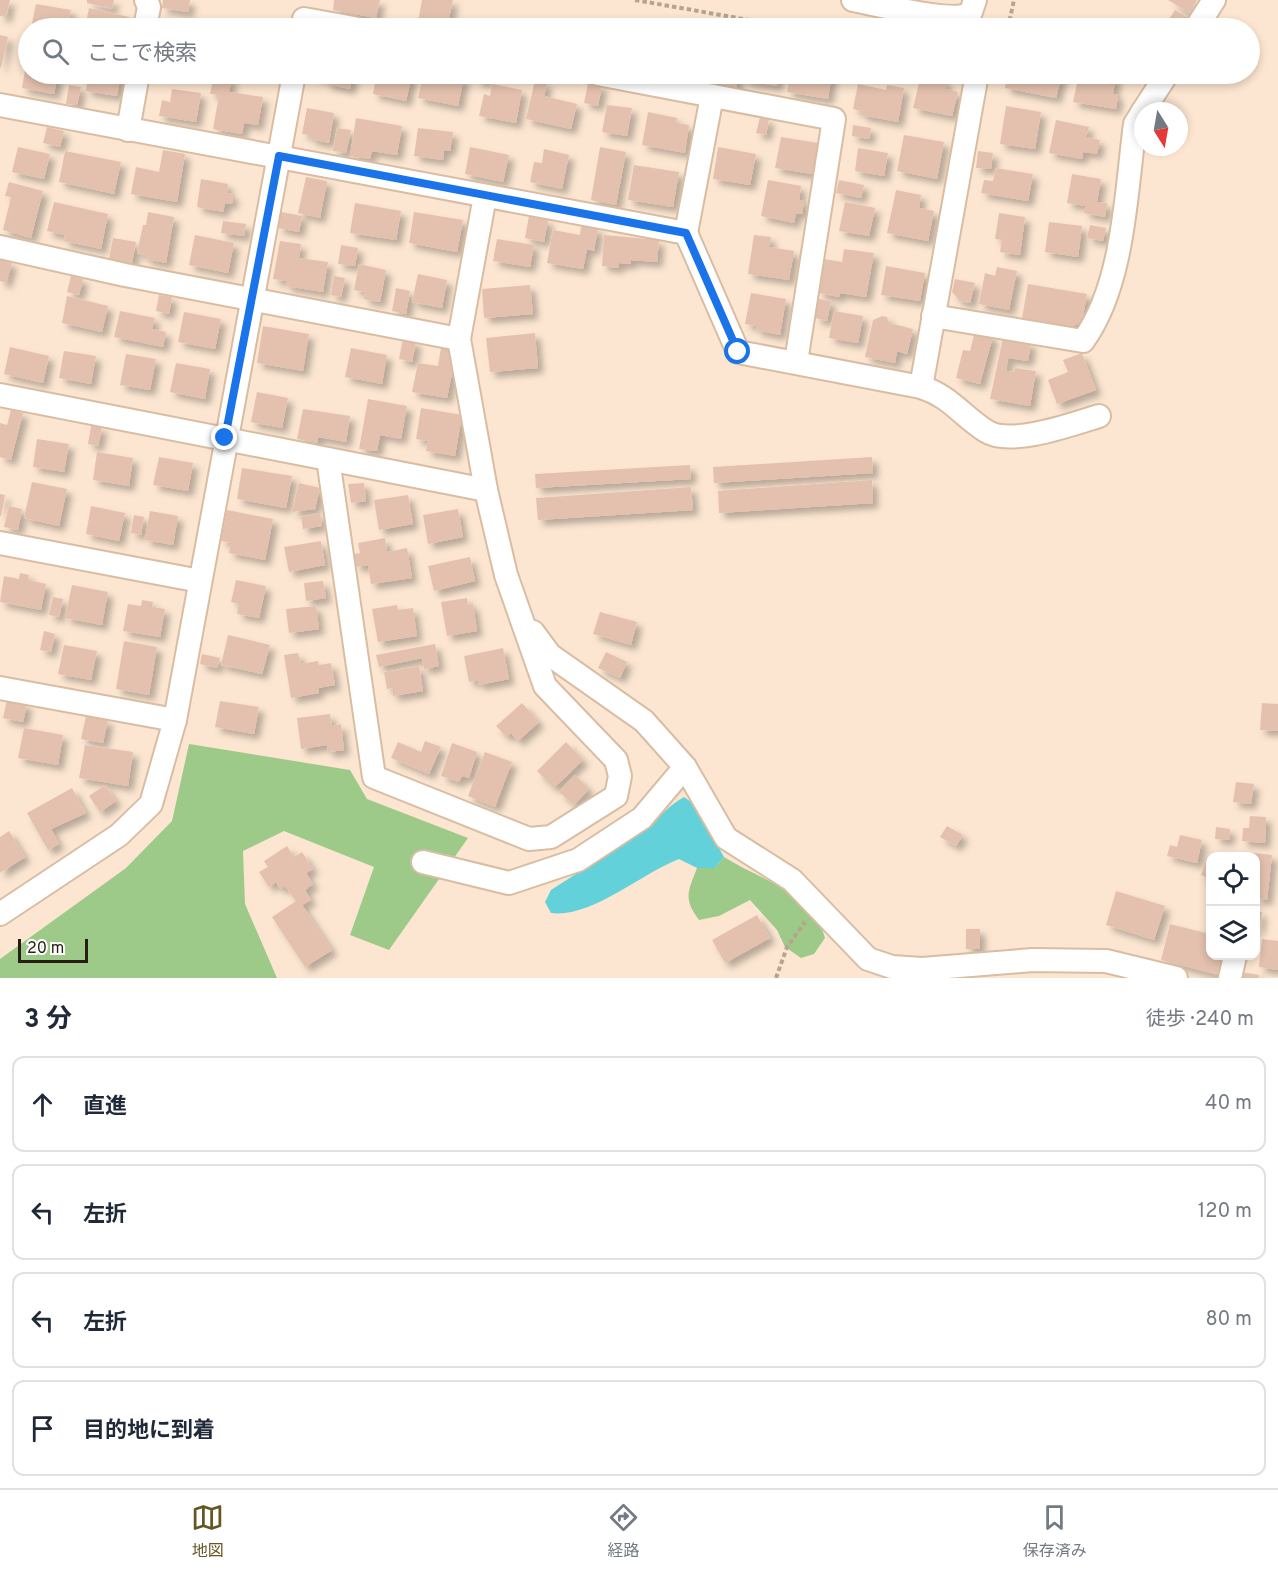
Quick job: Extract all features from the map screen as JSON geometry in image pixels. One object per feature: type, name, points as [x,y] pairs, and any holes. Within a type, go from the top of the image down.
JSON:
[{"type":"street","points":[[146,0],[149,7],[147,18]]},
{"type":"street","points":[[853,0],[939,15],[971,15]]},
{"type":"street","points":[[1202,18],[1214,0]]},
{"type":"street","points":[[128,130],[136,84]]},
{"type":"street","points":[[0,915],[119,835],[151,804],[175,720],[225,438],[292,84]]},
{"type":"street","points":[[650,84],[834,119],[796,362]]},
{"type":"street","points":[[921,387],[975,84]]},
{"type":"street","points":[[1149,102],[1161,84]]},
{"type":"street","points":[[712,96],[686,233],[738,352],[921,387],[940,393],[988,433],[1017,437],[1047,432],[1099,416]]},
{"type":"street","points":[[0,105],[686,233]]},
{"type":"street","points":[[933,316],[1083,341],[1097,322],[1118,251],[1134,131]]},
{"type":"street","points":[[328,459],[374,777],[529,839],[551,837],[616,796],[620,776],[616,760],[545,686],[506,575],[486,490],[459,339],[485,196]]},
{"type":"street","points":[[0,247],[125,275],[459,339]]},
{"type":"street","points":[[0,395],[486,490]]},
{"type":"street","points":[[0,543],[200,581]]},
{"type":"street","points":[[519,614],[550,655],[644,721],[685,767],[726,838],[792,880],[868,959],[892,968],[922,969],[1033,960],[1106,961],[1176,978]]},
{"type":"street","points":[[0,688],[175,720]]},
{"type":"street","points":[[423,862],[509,883],[578,860],[642,818],[685,767]]},
{"type":"street","points":[[1230,978],[1234,960]]},
{"type":"path","points":[[636,0],[738,18]]},
{"type":"path","points":[[1010,18],[1014,0]]},
{"type":"path","points":[[776,978],[788,946],[817,905]]},
{"type":"green space","points":[[189,744],[350,770],[367,799],[468,838],[389,950],[350,935],[374,867],[284,831],[243,851],[245,904],[277,978],[0,978],[0,959],[126,868],[172,821]]},
{"type":"green space","points":[[724,857],[784,889],[809,909],[819,922],[825,938],[814,954],[801,958],[785,947],[777,930],[750,900],[719,916],[699,920],[689,900],[691,883],[697,868],[715,868]]},
{"type":"water","points":[[684,797],[694,804],[724,857],[715,868],[697,868],[679,859],[616,894],[583,909],[567,913],[551,913],[545,902],[551,890],[630,840]]},
{"type":"building","points":[[0,0],[10,0],[6,17],[0,16]]},
{"type":"building","points":[[87,0],[114,0],[112,9],[87,3]]},
{"type":"building","points":[[163,0],[190,0],[188,12],[162,8]]},
{"type":"building","points":[[334,0],[380,0],[376,18],[333,10]]},
{"type":"building","points":[[422,0],[453,0],[449,18],[419,18]]},
{"type":"building","points":[[1168,0],[1197,0],[1190,13]]},
{"type":"building","points":[[36,4],[71,10],[69,18],[33,18]]},
{"type":"building","points":[[89,8],[129,17],[129,18],[87,18]]},
{"type":"building","points":[[1175,10],[1187,17],[1186,18],[1170,18]]},
{"type":"building","points":[[0,35],[8,37],[1,68],[0,67]]},
{"type":"building","points":[[23,84],[56,84],[54,94],[22,88]]},
{"type":"building","points":[[87,84],[119,84],[117,96],[86,91]]},
{"type":"building","points":[[212,84],[231,84],[229,92],[263,97],[258,125],[244,123],[242,134],[213,129],[219,95],[210,94]]},
{"type":"building","points":[[326,84],[351,84],[350,89]]},
{"type":"building","points":[[375,84],[410,84],[406,101],[373,94]]},
{"type":"building","points":[[421,84],[463,84],[458,106],[418,98]]},
{"type":"building","points":[[492,84],[522,90],[516,123],[479,116],[484,94],[490,96]]},
{"type":"building","points":[[534,84],[547,84],[544,96],[577,104],[571,129],[526,119]]},
{"type":"building","points":[[588,84],[602,85],[598,106],[584,103]]},
{"type":"building","points":[[724,84],[737,84],[736,89],[724,87]]},
{"type":"building","points":[[788,84],[830,84],[828,99],[787,92]]},
{"type":"building","points":[[858,84],[886,90],[887,85],[904,88],[898,122],[861,115],[862,111],[853,109]]},
{"type":"building","points":[[919,84],[946,84],[945,89],[958,92],[952,116],[913,108]]},
{"type":"building","points":[[1006,84],[1060,84],[1056,98],[1005,88]]},
{"type":"building","points":[[1077,84],[1115,84],[1113,94],[1118,95],[1116,109],[1073,102]]},
{"type":"building","points":[[69,85],[81,87],[77,105],[66,104]]},
{"type":"building","points":[[172,89],[201,93],[196,122],[159,116],[162,100],[170,102]]},
{"type":"building","points":[[607,105],[632,108],[627,136],[602,132]]},
{"type":"building","points":[[1006,106],[1041,112],[1035,149],[1000,144]]},
{"type":"building","points":[[307,108],[334,113],[329,143],[310,139],[311,135],[302,134]]},
{"type":"building","points":[[648,112],[677,118],[676,123],[689,125],[685,153],[642,145]]},
{"type":"building","points":[[760,117],[769,119],[766,135],[756,133]]},
{"type":"building","points":[[356,118],[402,126],[397,155],[372,151],[370,159],[350,156]]},
{"type":"building","points":[[1056,120],[1089,127],[1086,137],[1100,140],[1097,154],[1083,152],[1082,159],[1049,153]]},
{"type":"building","points":[[853,125],[871,128],[869,139],[852,136]]},
{"type":"building","points":[[47,127],[64,131],[60,147],[43,143]]},
{"type":"building","points":[[337,128],[351,130],[346,153],[333,151]]},
{"type":"building","points":[[418,128],[453,132],[450,151],[444,150],[443,160],[414,156]]},
{"type":"building","points":[[904,135],[944,142],[937,179],[897,171]]},
{"type":"building","points":[[781,137],[818,143],[812,174],[775,168]]},
{"type":"building","points":[[18,147],[50,154],[44,179],[12,172]]},
{"type":"building","points":[[470,147],[509,155],[503,182],[465,174]]},
{"type":"building","points":[[600,147],[626,152],[616,205],[591,200]]},
{"type":"building","points":[[718,147],[756,154],[750,185],[713,179]]},
{"type":"building","points":[[858,148],[888,153],[884,176],[855,171]]},
{"type":"building","points":[[544,149],[569,155],[562,189],[530,182],[534,162],[542,163]]},
{"type":"building","points":[[163,150],[185,154],[177,202],[131,194],[136,167],[159,172]]},
{"type":"building","points":[[65,151],[121,162],[114,194],[59,182]]},
{"type":"building","points":[[978,151],[993,153],[991,169],[976,168]]},
{"type":"building","points":[[634,165],[679,172],[673,207],[628,200]]},
{"type":"building","points":[[996,168],[1033,174],[1028,201],[981,193],[984,180],[993,181]]},
{"type":"building","points":[[1072,174],[1101,179],[1097,202],[1107,203],[1105,217],[1084,213],[1086,206],[1067,203]]},
{"type":"building","points":[[306,177],[327,181],[320,218],[298,213]]},
{"type":"building","points":[[201,179],[228,184],[227,193],[233,194],[232,204],[225,203],[223,212],[197,207]]},
{"type":"building","points":[[768,180],[801,186],[799,200],[804,201],[802,214],[796,213],[794,223],[761,216]]},
{"type":"building","points":[[839,180],[864,185],[861,198],[836,193]]},
{"type":"building","points":[[9,182],[43,191],[31,238],[3,230],[11,197],[5,196]]},
{"type":"building","points":[[896,190],[921,195],[919,208],[934,211],[928,241],[887,233]]},
{"type":"building","points":[[54,202],[108,214],[101,249],[64,241],[65,235],[47,231]]},
{"type":"building","points":[[845,202],[875,208],[869,236],[839,231]]},
{"type":"building","points":[[355,203],[401,211],[396,240],[350,233]]},
{"type":"building","points":[[148,212],[174,217],[166,263],[146,259],[147,255],[137,253]]},
{"type":"building","points":[[281,212],[302,216],[299,232],[278,228]]},
{"type":"building","points":[[414,212],[463,220],[457,252],[409,243]]},
{"type":"building","points":[[999,213],[1025,217],[1020,255],[1000,252],[1002,240],[995,239]]},
{"type":"building","points":[[529,216],[548,220],[544,242],[525,238]]},
{"type":"building","points":[[223,221],[246,224],[244,236],[221,233]]},
{"type":"building","points":[[1049,222],[1082,226],[1078,257],[1045,252]]},
{"type":"building","points":[[1090,225],[1106,228],[1103,241],[1087,238]]},
{"type":"building","points":[[581,226],[598,228],[594,251],[587,249],[583,269],[547,263],[553,230],[580,235]]},
{"type":"building","points":[[195,235],[234,243],[228,273],[189,265]]},
{"type":"building","points":[[604,235],[659,240],[657,262],[631,260],[631,264],[619,263],[619,268],[602,266]]},
{"type":"building","points":[[754,235],[771,237],[769,247],[794,251],[789,280],[748,274]]},
{"type":"building","points":[[113,238],[136,242],[132,263],[109,259]]},
{"type":"building","points":[[497,239],[534,245],[530,267],[493,261]]},
{"type":"building","points":[[280,241],[301,244],[299,258],[328,262],[323,292],[286,286],[287,281],[273,279]]},
{"type":"building","points":[[341,245],[358,248],[355,266],[338,264]]},
{"type":"building","points":[[844,249],[874,253],[866,297],[840,293],[839,297],[818,293],[824,259],[842,262]]},
{"type":"building","points":[[0,259],[12,263],[6,283],[0,281]]},
{"type":"building","points":[[359,264],[386,270],[380,302],[364,299],[365,292],[354,290]]},
{"type":"building","points":[[886,266],[925,273],[920,301],[881,295]]},
{"type":"building","points":[[997,267],[1017,271],[1009,310],[979,304],[985,273],[995,276]]},
{"type":"building","points":[[418,274],[447,280],[442,308],[412,302]]},
{"type":"building","points":[[71,276],[83,279],[79,295],[67,292]]},
{"type":"building","points":[[334,276],[345,278],[341,297],[331,295]]},
{"type":"building","points":[[955,279],[975,283],[970,303],[960,301],[952,292]]},
{"type":"building","points":[[1028,284],[1087,294],[1082,322],[1071,327],[1022,318]]},
{"type":"building","points":[[530,285],[533,314],[484,318],[482,289]]},
{"type":"building","points":[[396,288],[410,291],[406,314],[392,311]]},
{"type":"building","points":[[751,293],[786,299],[780,335],[756,330],[757,326],[745,324]]},
{"type":"building","points":[[159,295],[172,297],[169,314],[156,311]]},
{"type":"building","points":[[67,296],[108,306],[102,332],[62,323]]},
{"type":"building","points":[[819,299],[831,301],[827,321],[815,318]]},
{"type":"building","points":[[120,311],[155,318],[152,329],[166,332],[163,347],[114,337]]},
{"type":"building","points":[[834,311],[863,316],[858,343],[829,338]]},
{"type":"building","points":[[184,312],[221,319],[215,349],[178,342]]},
{"type":"building","points":[[882,316],[887,317],[889,323],[913,329],[907,354],[897,351],[895,363],[865,357],[873,320]]},
{"type":"building","points":[[263,326],[309,334],[303,371],[257,363]]},
{"type":"building","points":[[975,331],[993,336],[980,384],[956,378],[963,350],[970,351]]},
{"type":"building","points":[[535,333],[538,368],[490,372],[486,338]]},
{"type":"building","points":[[1003,338],[1031,343],[1028,361],[1008,358],[1006,371],[1014,372],[1015,368],[1036,371],[1030,406],[990,399]]},
{"type":"building","points":[[403,339],[416,342],[412,362],[399,359]]},
{"type":"building","points":[[10,347],[49,356],[43,383],[4,374]]},
{"type":"building","points":[[351,348],[387,355],[382,384],[345,377]]},
{"type":"building","points":[[441,348],[450,350],[455,359],[447,398],[412,392],[418,363],[438,366]]},
{"type":"building","points":[[64,351],[96,356],[91,384],[59,378]]},
{"type":"building","points":[[1082,353],[1096,390],[1057,404],[1048,380],[1068,372],[1063,360]]},
{"type":"building","points":[[126,354],[156,359],[150,390],[120,385]]},
{"type":"building","points":[[176,363],[210,369],[205,399],[170,392]]},
{"type":"building","points":[[257,392],[288,398],[282,428],[251,422]]},
{"type":"building","points":[[368,399],[407,406],[401,439],[380,435],[377,451],[359,449]]},
{"type":"building","points":[[421,408],[462,415],[455,456],[426,451],[428,441],[416,439]]},
{"type":"building","points":[[303,409],[350,416],[346,442],[318,437],[317,443],[297,439]]},
{"type":"building","points":[[11,410],[23,413],[11,460],[0,457],[0,423],[7,425]]},
{"type":"building","points":[[91,426],[102,427],[98,446],[88,444]]},
{"type":"building","points":[[37,439],[69,444],[64,472],[33,467]]},
{"type":"building","points":[[97,452],[133,458],[129,486],[93,480]]},
{"type":"building","points":[[159,457],[193,463],[188,491],[153,485]]},
{"type":"building","points":[[872,457],[873,473],[714,483],[713,467]]},
{"type":"building","points":[[690,465],[691,479],[536,488],[535,474]]},
{"type":"building","points":[[242,468],[292,476],[286,508],[237,499]]},
{"type":"building","points":[[872,480],[873,503],[719,513],[718,491]]},
{"type":"building","points":[[32,482],[67,489],[59,526],[24,518]]},
{"type":"building","points":[[299,483],[320,488],[315,509],[292,512]]},
{"type":"building","points":[[364,483],[366,501],[351,503],[348,484]]},
{"type":"building","points":[[691,487],[693,510],[538,520],[536,498]]},
{"type":"building","points":[[0,494],[5,495],[1,516],[0,516]]},
{"type":"building","points":[[408,495],[413,524],[379,530],[374,500]]},
{"type":"building","points":[[9,506],[22,509],[18,530],[4,527]]},
{"type":"building","points":[[91,506],[125,513],[119,541],[86,534]]},
{"type":"building","points":[[458,509],[463,537],[428,544],[423,515]]},
{"type":"building","points":[[227,510],[273,519],[265,560],[229,553],[231,543],[221,541]]},
{"type":"building","points":[[150,511],[178,516],[173,545],[145,540]]},
{"type":"building","points":[[320,513],[322,526],[303,529],[301,517]]},
{"type":"building","points":[[134,515],[144,517],[141,535],[131,533]]},
{"type":"building","points":[[385,538],[387,552],[407,548],[412,578],[371,584],[368,565],[356,567],[354,554],[360,553],[358,543]]},
{"type":"building","points":[[321,541],[325,565],[289,572],[284,547]]},
{"type":"building","points":[[470,557],[475,581],[434,591],[428,566]]},
{"type":"building","points":[[20,573],[29,575],[28,580],[46,584],[41,610],[0,602],[4,576],[19,579]]},
{"type":"building","points":[[236,580],[266,586],[259,618],[237,614],[239,604],[231,602]]},
{"type":"building","points":[[323,581],[326,598],[306,601],[304,583]]},
{"type":"building","points":[[72,585],[108,592],[102,625],[65,618]]},
{"type":"building","points":[[53,597],[63,599],[59,617],[49,615]]},
{"type":"building","points":[[467,598],[468,605],[473,604],[477,631],[447,636],[441,602]]},
{"type":"building","points":[[142,600],[153,602],[152,607],[165,609],[160,637],[123,631],[128,604],[141,606]]},
{"type":"building","points":[[397,605],[398,610],[413,608],[417,636],[378,642],[372,609]]},
{"type":"building","points":[[316,606],[319,629],[289,633],[286,609]]},
{"type":"building","points":[[600,612],[637,622],[631,645],[593,634]]},
{"type":"building","points":[[44,631],[55,634],[51,652],[40,650]]},
{"type":"building","points":[[228,635],[270,645],[262,674],[221,665]]},
{"type":"building","points":[[124,641],[157,647],[149,695],[116,689]]},
{"type":"building","points":[[435,644],[439,666],[424,669],[422,658],[379,667],[376,655]]},
{"type":"building","points":[[64,645],[97,651],[91,680],[58,674]]},
{"type":"building","points":[[503,648],[509,679],[479,685],[478,680],[469,682],[464,656]]},
{"type":"building","points":[[606,652],[627,662],[620,678],[598,668]]},
{"type":"building","points":[[298,653],[301,664],[318,661],[319,665],[331,663],[335,685],[318,688],[319,693],[291,698],[284,655]]},
{"type":"building","points":[[202,654],[220,658],[217,668],[200,664]]},
{"type":"building","points":[[419,666],[423,691],[393,696],[392,688],[387,689],[384,672]]},
{"type":"building","points":[[7,700],[27,704],[23,722],[3,718]]},
{"type":"building","points":[[220,701],[259,707],[254,734],[215,727]]},
{"type":"building","points":[[522,703],[539,722],[518,741],[511,733],[507,737],[496,726]]},
{"type":"building","points":[[1262,703],[1278,704],[1278,731],[1260,730]]},
{"type":"building","points":[[330,714],[332,726],[341,724],[344,750],[328,752],[327,745],[301,749],[297,718]]},
{"type":"building","points":[[86,716],[108,720],[103,743],[81,739]]},
{"type":"building","points":[[24,728],[63,735],[58,765],[18,758]]},
{"type":"building","points":[[425,741],[441,747],[429,774],[391,758],[398,742],[421,752]]},
{"type":"building","points":[[566,742],[583,760],[554,788],[537,771]]},
{"type":"building","points":[[452,743],[477,752],[469,778],[462,776],[459,782],[441,776]]},
{"type":"building","points":[[85,745],[133,752],[128,786],[79,778]]},
{"type":"building","points":[[485,752],[512,762],[495,807],[468,796]]},
{"type":"building","points":[[575,775],[589,789],[574,805],[559,792]]},
{"type":"building","points":[[1236,782],[1254,784],[1251,804],[1233,802]]},
{"type":"building","points":[[105,785],[116,801],[100,812],[89,796]]},
{"type":"building","points":[[72,788],[86,813],[51,829],[59,844],[48,850],[27,813]]},
{"type":"building","points":[[1250,816],[1266,817],[1265,843],[1242,841],[1243,828],[1249,828]]},
{"type":"building","points":[[947,826],[963,835],[956,846],[940,837]]},
{"type":"building","points":[[1216,827],[1230,829],[1229,840],[1215,839]]},
{"type":"building","points":[[9,831],[25,857],[0,873],[0,837]]},
{"type":"building","points":[[1180,835],[1202,840],[1197,863],[1167,856],[1170,845],[1177,847]]},
{"type":"building","points":[[287,846],[294,857],[302,852],[313,869],[306,873],[313,884],[305,890],[311,900],[302,905],[332,950],[305,967],[272,917],[296,901],[285,886],[280,889],[276,882],[269,887],[259,872],[268,867],[264,861]]},
{"type":"building","points":[[1260,854],[1272,855],[1267,900],[1260,899]]},
{"type":"building","points":[[1206,861],[1206,877],[1201,875]]},
{"type":"building","points":[[1116,891],[1165,906],[1154,940],[1106,925]]},
{"type":"building","points":[[757,915],[770,938],[725,963],[712,940]]},
{"type":"building","points":[[1170,924],[1206,933],[1206,960],[1222,960],[1218,975],[1161,960]]},
{"type":"building","points":[[966,929],[980,929],[980,949],[966,949]]},
{"type":"building","points":[[1262,939],[1278,941],[1278,970],[1259,967]]},
{"type":"building","points":[[1241,972],[1259,975],[1258,978],[1240,978]]},
{"type":"route","points":[[225,438],[279,156],[686,233],[738,352]]}]
